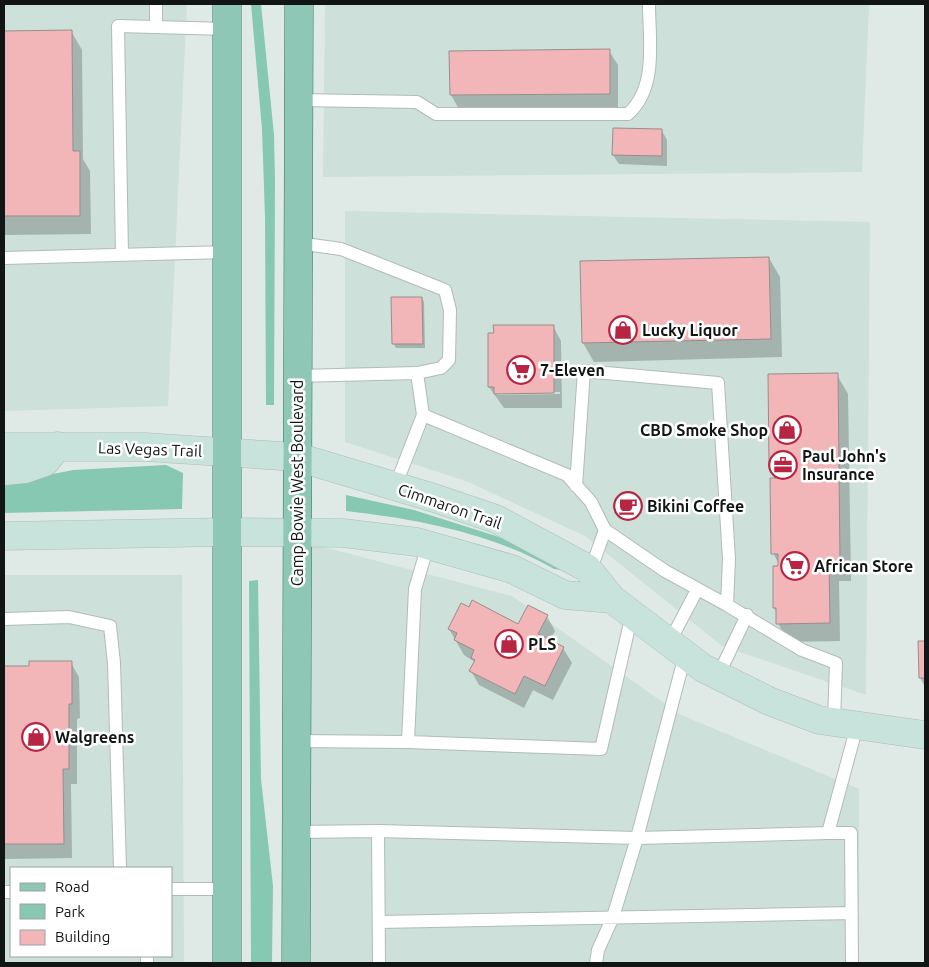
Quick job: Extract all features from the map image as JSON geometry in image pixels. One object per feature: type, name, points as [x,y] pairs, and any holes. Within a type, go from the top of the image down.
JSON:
[{"type":"main road","name":"Camp Bowie West Boulevard","points":[[296,963],[299,4]]},
{"type":"main road","points":[[227,16],[227,963]]},
{"type":"street","name":"Las Vegas Trail","points":[[4,447],[58,446],[226,452],[297,457]]},
{"type":"street","points":[[4,471],[25,469],[45,462],[58,446]]},
{"type":"street","name":"Cimmaron Trail","points":[[297,457],[496,519],[587,568],[622,607],[677,649],[718,676],[769,701],[819,720],[925,735]]},
{"type":"street","points":[[4,536],[227,532],[342,533],[428,545],[512,569],[565,595],[622,607]]},
{"type":"lane","points":[[156,4],[156,27]]},
{"type":"lane","points":[[298,100],[417,102],[436,114],[628,114],[637,106],[650,75],[649,4]]},
{"type":"lane","points":[[122,254],[118,26],[156,27],[227,16]]},
{"type":"lane","points":[[297,376],[417,373],[441,368],[449,360],[450,310],[444,290],[341,249],[298,243]]},
{"type":"lane","points":[[4,258],[227,252]]},
{"type":"lane","points":[[576,486],[584,371],[718,383],[729,559],[727,605]]},
{"type":"lane","points":[[395,487],[422,415],[417,373]]},
{"type":"lane","points":[[422,415],[567,475],[591,502],[605,530],[665,571],[697,590],[746,615],[802,650],[836,663],[846,724],[828,833]]},
{"type":"lane","points":[[587,568],[595,558],[605,530]]},
{"type":"lane","points":[[408,742],[415,589],[428,545]]},
{"type":"lane","points":[[596,963],[598,950],[613,917],[637,838],[677,649],[697,590]]},
{"type":"lane","points":[[296,741],[408,742],[601,748],[622,607]]},
{"type":"lane","points":[[718,676],[746,615]]},
{"type":"lane","points":[[4,619],[69,617],[110,626],[114,663],[120,867]]},
{"type":"lane","points":[[378,831],[379,963]]},
{"type":"lane","points":[[296,832],[378,831],[637,838],[851,833],[852,963]]},
{"type":"lane","points":[[172,889],[227,889]]},
{"type":"lane","points":[[378,922],[852,912]]},
{"type":"shaded area","points":[[4,4],[187,4],[168,406],[4,411]]},
{"type":"shaded area","points":[[325,4],[869,4],[862,172],[323,177]]},
{"type":"shaded area","points":[[345,211],[870,222],[866,695],[722,646],[585,536],[466,481],[345,442]]},
{"type":"shaded area","points":[[304,542],[512,596],[681,715],[859,789],[859,963],[311,963]]},
{"type":"shaded area","points":[[4,575],[182,575],[184,963],[4,963]]},
{"type":"green space","points":[[251,4],[261,4],[274,135],[274,405],[266,405],[265,217],[262,129]]},
{"type":"green space","points":[[166,465],[183,473],[182,509],[4,513],[4,480],[28,479],[73,470]]},
{"type":"green space","points":[[346,495],[414,510],[515,542],[562,570],[554,569],[530,556],[479,537],[426,523],[346,511]]},
{"type":"green space","points":[[258,580],[261,779],[273,886],[272,963],[251,963],[249,581]]},
{"type":"building","points":[[72,30],[73,151],[80,151],[80,216],[4,216],[4,31]]},
{"type":"building","points":[[610,49],[610,94],[450,95],[449,51]]},
{"type":"building","points":[[613,128],[662,129],[662,156],[612,155]]},
{"type":"building","points":[[769,257],[771,339],[582,343],[580,261]]},
{"type":"building","points":[[391,297],[422,297],[423,344],[392,344]]},
{"type":"building","name":"7-Eleven","points":[[493,325],[554,325],[554,393],[494,394],[494,387],[488,387],[488,333],[494,333]]},
{"type":"building","points":[[838,373],[840,562],[829,563],[830,623],[776,624],[776,608],[773,608],[773,566],[778,566],[778,554],[771,554],[770,478],[776,478],[775,465],[769,465],[768,374]]},
{"type":"building","name":"Bikini Coffee","points":[[633,495],[640,507],[624,517],[616,504]]},
{"type":"building","name":"PLS","points":[[472,600],[518,624],[528,605],[548,615],[538,634],[564,647],[545,686],[524,676],[515,694],[469,671],[475,660],[471,658],[474,650],[454,640],[457,633],[448,629],[461,603],[469,607]]},
{"type":"building","points":[[918,641],[925,641],[925,678],[919,678]]},
{"type":"building","name":"Walgreens","points":[[29,661],[72,661],[72,704],[69,704],[69,769],[63,769],[64,844],[4,844],[4,666],[29,666]]},
{"type":"place","name":"Lucky Liquor","points":[[623,330]]},
{"type":"place","name":"7-Eleven","points":[[521,370]]},
{"type":"place","name":"CBD Smoke Shop","points":[[787,430]]},
{"type":"place","name":"Paul John's Insurance","points":[[783,465]]},
{"type":"place","name":"Bikini Coffee","points":[[628,506]]},
{"type":"place","name":"African Store","points":[[795,566]]},
{"type":"place","name":"PLS","points":[[509,644]]},
{"type":"place","name":"Walgreens","points":[[36,737]]}]
